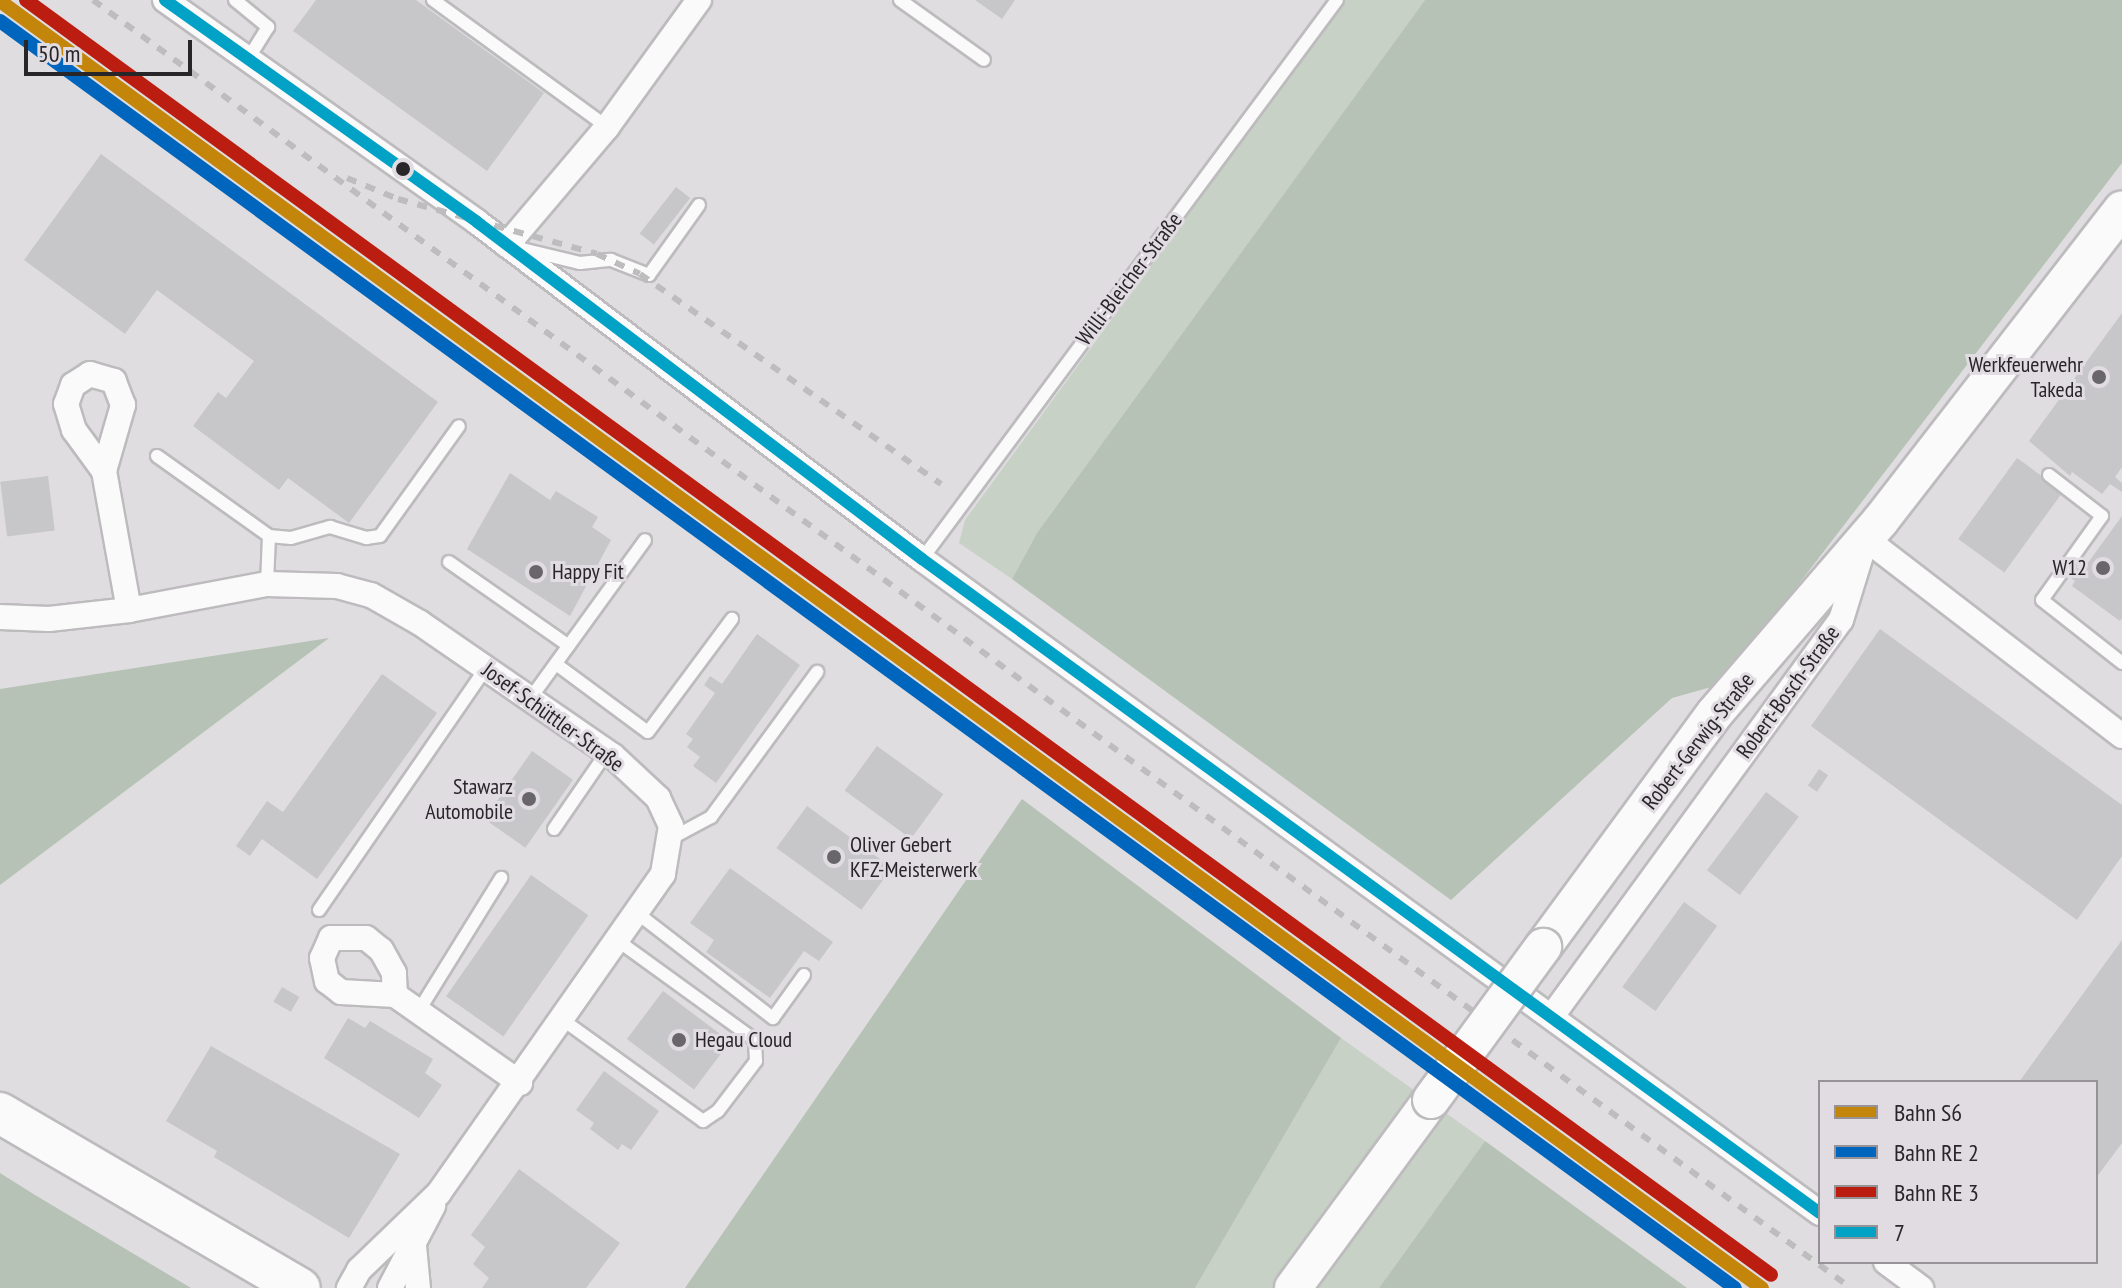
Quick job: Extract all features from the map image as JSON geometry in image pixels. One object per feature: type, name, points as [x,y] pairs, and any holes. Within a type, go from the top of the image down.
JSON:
[{"type":"main road","points":[[0,1113],[300,1288]]},
{"type":"street","points":[[165,0],[507,245],[922,559],[1818,1212]]},
{"type":"street","points":[[507,245],[607,127],[699,0]]},
{"type":"street","name":"Robert-Gerwig-Straße","points":[[1293,1288],[1715,713],[1866,539],[2122,209]]},
{"type":"street","points":[[104,471],[129,610]]},
{"type":"street","points":[[1866,539],[2122,736]]},
{"type":"street","name":"Robert-Bosch-Straße","points":[[1552,1016],[1841,620],[1866,539]]},
{"type":"street","name":"Josef-Schüttler-Straße","points":[[0,617],[49,619],[129,610],[267,584],[337,586],[371,595],[486,668],[607,752],[658,798],[671,826],[663,874],[520,1083],[439,1193],[359,1270],[349,1288]]},
{"type":"street","points":[[395,995],[520,1083]]},
{"type":"street","name":"Josef-Schüttler-Straße","points":[[390,1288],[439,1193]]},
{"type":"street","points":[[414,1246],[418,1288]]},
{"type":"street","points":[[1889,1264],[1921,1288]]},
{"type":"lane","points":[[235,0],[268,27],[248,59]]},
{"type":"lane","points":[[433,0],[607,127]]},
{"type":"lane","points":[[900,0],[984,60]]},
{"type":"lane","name":"Willi-Bleicher-Straße","points":[[922,559],[1337,0]]},
{"type":"lane","points":[[507,245],[580,263],[611,260],[649,275],[699,205]]},
{"type":"lane","points":[[157,456],[269,536],[291,538],[330,527],[366,538],[380,536],[459,426]]},
{"type":"lane","points":[[2049,475],[2102,516],[2042,600],[2122,663]]},
{"type":"lane","points":[[267,584],[269,536]]},
{"type":"lane","points":[[530,699],[645,540]]},
{"type":"lane","points":[[449,562],[569,646]]},
{"type":"lane","points":[[556,664],[648,732],[732,619]]},
{"type":"lane","points":[[319,910],[486,668]]},
{"type":"lane","points":[[670,839],[711,817],[817,672]]},
{"type":"lane","points":[[554,829],[607,752]]},
{"type":"lane","points":[[418,1012],[501,878]]},
{"type":"lane","points":[[637,913],[773,1018],[804,975]]},
{"type":"lane","points":[[563,1020],[703,1121],[718,1111],[756,1061],[755,1040],[618,941]]},
{"type":"shaded area","points":[[1345,0],[1425,0],[1037,533],[1012,579],[959,543],[965,520]]},
{"type":"shaded area","points":[[1341,1038],[1485,1141],[1379,1288],[1195,1288]]},
{"type":"green space","points":[[1425,0],[2122,0],[2122,163],[1722,684],[1672,698],[1451,900],[1012,579],[1037,533]]},
{"type":"green space","points":[[329,638],[0,885],[0,689]]},
{"type":"green space","points":[[1022,799],[1341,1038],[1195,1288],[685,1288]]},
{"type":"green space","points":[[1485,1141],[1687,1288],[1379,1288]]},
{"type":"green space","points":[[0,1173],[35,1195],[191,1288],[0,1288]]},
{"type":"building","points":[[316,0],[416,0],[544,93],[487,171],[293,31]]},
{"type":"building","points":[[975,0],[1015,0],[1002,19]]},
{"type":"building","points":[[101,154],[438,402],[349,523],[288,478],[279,490],[193,426],[218,392],[226,398],[254,361],[157,290],[125,334],[24,260]]},
{"type":"building","points":[[676,187],[690,198],[654,245],[640,233]]},
{"type":"building","name":"Werkfeuerwehr Takeda","points":[[2122,313],[2122,467],[2115,477],[2122,483],[2122,492],[2110,484],[2102,494],[2072,472],[2070,476],[2029,441]]},
{"type":"building","points":[[2017,458],[2063,492],[2004,572],[1958,539]]},
{"type":"building","points":[[510,473],[550,500],[556,491],[598,517],[592,527],[611,540],[570,616],[467,549]]},
{"type":"building","points":[[48,476],[55,531],[7,536],[0,482]]},
{"type":"building","name":"W12","points":[[2122,516],[2120,621],[2072,586],[2075,581],[2065,574],[2072,564],[2082,571]]},
{"type":"building","points":[[1880,629],[2122,805],[2122,856],[2077,920],[1811,726]]},
{"type":"building","points":[[757,634],[800,665],[716,783],[693,766],[700,757],[687,747],[693,739],[686,734],[715,693],[704,685],[710,676],[722,684]]},
{"type":"building","points":[[382,674],[437,713],[317,879],[262,839],[250,856],[236,846],[267,801],[283,812]]},
{"type":"building","points":[[877,746],[943,794],[911,839],[845,790]]},
{"type":"building","name":"Stawarz Automobile","points":[[532,751],[573,780],[525,848],[484,819]]},
{"type":"building","points":[[1819,769],[1828,775],[1817,792],[1808,786]]},
{"type":"building","points":[[1766,792],[1799,817],[1740,895],[1707,870]]},
{"type":"building","name":"Oliver Gebert KFZ-Meisterwerk","points":[[807,806],[892,868],[861,910],[776,848]]},
{"type":"building","points":[[730,868],[833,942],[819,961],[804,951],[770,998],[706,952],[714,940],[690,923]]},
{"type":"building","points":[[531,875],[588,915],[503,1036],[446,996]]},
{"type":"building","points":[[1684,902],[1717,926],[1655,1011],[1622,987]]},
{"type":"building","points":[[2122,940],[2122,1143],[2098,1175],[2098,1080],[2020,1080]]},
{"type":"building","points":[[282,987],[299,997],[291,1012],[273,1002]]},
{"type":"building","name":"Hegau Cloud","points":[[663,991],[730,1042],[694,1089],[627,1039]]},
{"type":"building","points":[[348,1018],[365,1028],[370,1021],[433,1059],[425,1073],[442,1085],[419,1118],[324,1058]]},
{"type":"building","points":[[211,1046],[400,1154],[349,1238],[214,1157],[217,1151],[166,1121]]},
{"type":"building","points":[[604,1071],[659,1111],[631,1150],[622,1144],[618,1150],[590,1129],[594,1123],[576,1110]]},
{"type":"building","points":[[519,1169],[620,1243],[586,1288],[482,1288],[489,1278],[473,1264],[485,1247],[471,1235]]},
{"type":"railway","points":[[93,0],[1818,1264]]},
{"type":"railway","points":[[347,178],[398,199],[597,254],[640,274],[941,484]]},
{"type":"railway","points":[[1818,1264],[1851,1288]]},
{"type":"rail line","name":"S6","points":[[0,1],[1762,1288]]},
{"type":"transit line","points":[[26,0],[1771,1275]]},
{"type":"transit line","name":"7","points":[[165,0],[477,222],[922,559],[1818,1212]]},
{"type":"transit line","points":[[0,21],[1735,1288]]},
{"type":"place","name":"Werkfeuerwehr Takeda","points":[[2099,377]]},
{"type":"place","name":"W12","points":[[2103,568]]},
{"type":"place","name":"Happy Fit","points":[[536,572]]},
{"type":"place","name":"Stawarz Automobile","points":[[529,799]]},
{"type":"place","name":"Oliver Gebert KFZ-Meisterwerk","points":[[834,857]]},
{"type":"place","name":"Hegau Cloud","points":[[679,1040]]}]
